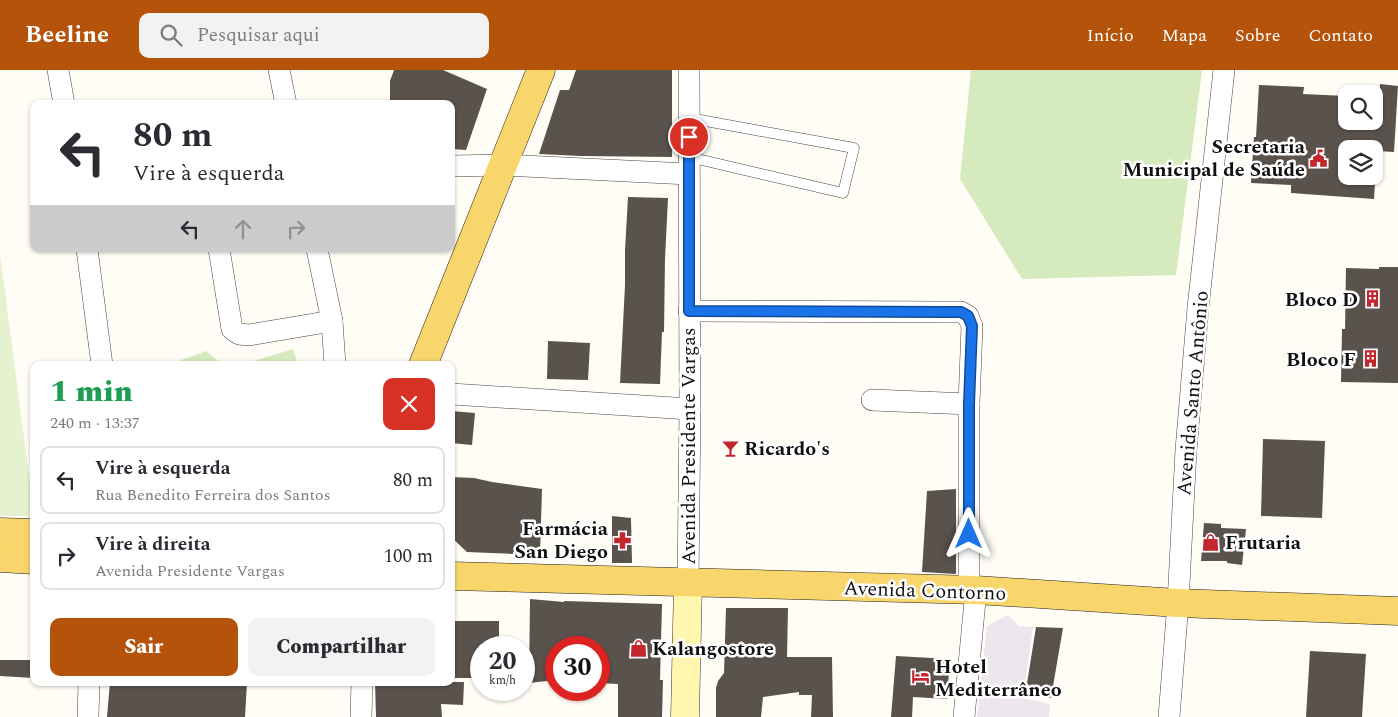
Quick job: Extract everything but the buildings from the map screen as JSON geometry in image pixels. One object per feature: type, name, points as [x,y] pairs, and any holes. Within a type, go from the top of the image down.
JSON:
[{"type":"main road","points":[[425,361],[541,70]]},
{"type":"main road","points":[[0,532],[30,533]]},
{"type":"main road","points":[[0,558],[30,560]]},
{"type":"main road","points":[[455,564],[482,577]]},
{"type":"main road","name":"Avenida Contorno","points":[[455,576],[972,590],[1178,603],[1398,611]]},
{"type":"main road","points":[[685,717],[688,583]]},
{"type":"street","points":[[58,70],[63,100]]},
{"type":"street","points":[[278,70],[285,100]]},
{"type":"street","name":"Avenida Presidente Vargas","points":[[688,583],[690,409],[689,70]]},
{"type":"street","name":"Avenida Santo Antônio","points":[[1169,717],[1178,603],[1186,450],[1197,318],[1224,70]]},
{"type":"street","points":[[455,166],[689,166]]},
{"type":"street","points":[[87,252],[101,361]]},
{"type":"street","points":[[219,252],[232,329],[239,334],[249,335],[332,321]]},
{"type":"street","points":[[318,252],[332,321],[335,361]]},
{"type":"street","points":[[689,311],[961,312],[968,316],[972,326],[969,404],[972,590],[964,717]]},
{"type":"street","points":[[455,394],[690,409]]},
{"type":"street","points":[[872,400],[969,404]]},
{"type":"street","points":[[88,717],[89,686]]},
{"type":"street","points":[[361,717],[362,686]]},
{"type":"lane","points":[[689,118],[854,148],[843,193],[689,166]]},
{"type":"shaded area","points":[[1008,615],[1019,626],[1033,627],[1023,698],[1050,704],[1049,717],[977,717],[987,626]]},
{"type":"green space","points":[[971,70],[1202,70],[1176,275],[1022,279],[960,179]]},
{"type":"green space","points":[[0,254],[30,483],[30,516],[0,516]]},
{"type":"green space","points":[[293,349],[297,361],[253,361]]},
{"type":"green space","points":[[206,351],[218,361],[178,361]]},
{"type":"place","name":"Secretaria Municipal de Saúde","points":[[1319,158]]},
{"type":"place","name":"Bloco D","points":[[1372,299]]},
{"type":"place","name":"Bloco F","points":[[1370,359]]},
{"type":"place","name":"Ricardo's","points":[[730,448]]},
{"type":"place","name":"Farmácia San Diego","points":[[622,540]]},
{"type":"place","name":"Frutaria","points":[[1211,542]]},
{"type":"place","name":"Kalangostore","points":[[638,648]]},
{"type":"place","name":"Hotel Mediterrâneo","points":[[921,677]]},
{"type":"route","points":[[689,137],[689,311],[961,312],[966,314],[971,320],[969,534]]}]
